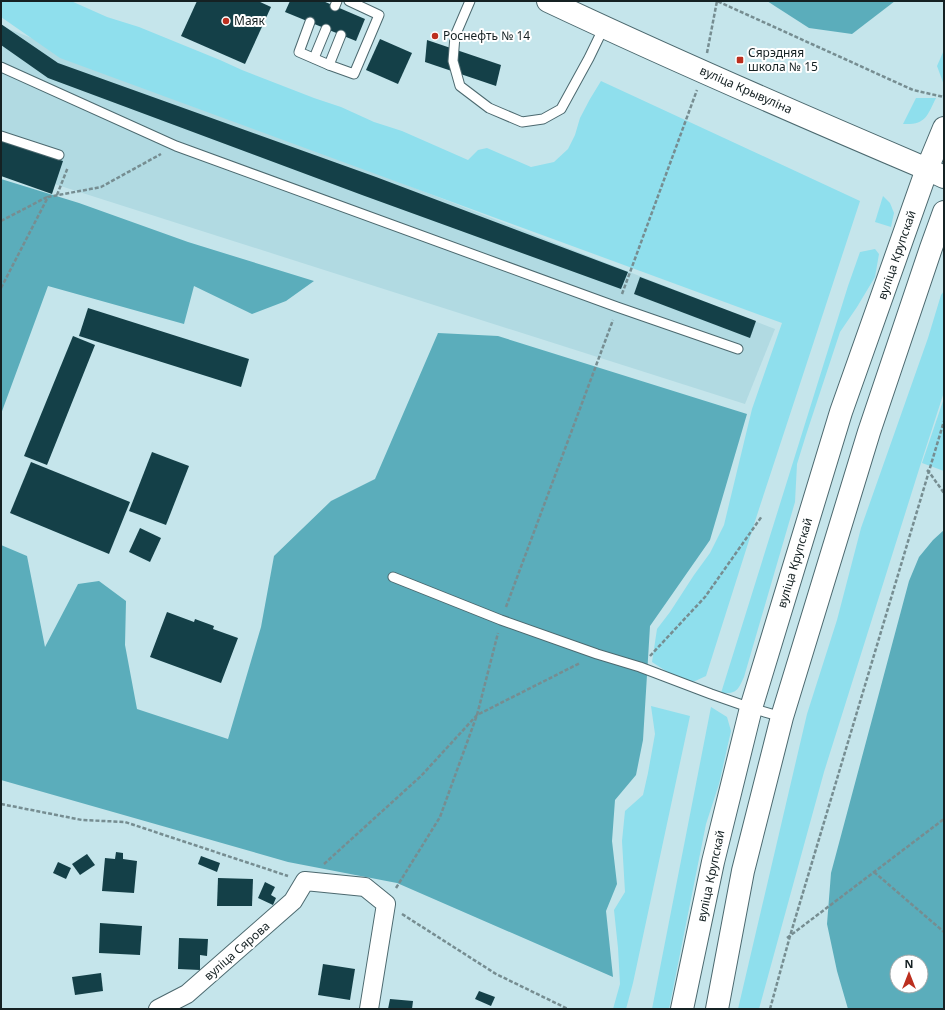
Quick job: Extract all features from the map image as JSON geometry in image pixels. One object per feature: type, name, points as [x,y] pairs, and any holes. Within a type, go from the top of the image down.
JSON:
[{"type":"main road","name":"вуліца Крывуліна","points":[[548,1],[704,72],[936,173]]},
{"type":"main road","name":"вуліца Крупскай","points":[[682,1009],[713,862],[751,708],[841,412],[936,173],[944,128]]},
{"type":"main road","points":[[717,1009],[743,871],[782,717],[869,432],[930,248],[944,212]]},
{"type":"street","points":[[305,881],[365,887],[386,904],[369,1009]]},
{"type":"street","name":"вуліца Сярова","points":[[158,1009],[187,994],[293,902],[305,881]]},
{"type":"lane","points":[[470,1],[455,36],[453,61],[460,86],[489,108],[522,122],[543,119],[561,109],[604,27]]},
{"type":"lane","points":[[310,22],[299,52],[354,74],[380,15],[352,2],[350,12]]},
{"type":"lane","points":[[314,58],[326,29]]},
{"type":"lane","points":[[329,65],[341,35]]},
{"type":"lane","points":[[1,67],[176,146],[617,307],[738,349]]},
{"type":"lane","points":[[1,136],[59,155]]},
{"type":"lane","points":[[393,577],[501,620],[597,654],[640,667],[710,694],[782,717]]},
{"type":"path","points":[[568,1009],[496,974],[386,904],[440,817],[477,715],[501,620],[704,72],[717,1],[913,90],[944,97]]},
{"type":"path","points":[[1,221],[48,197],[101,187],[176,146]]},
{"type":"path","points":[[57,195],[70,161],[59,155]]},
{"type":"path","points":[[1,288],[48,197]]},
{"type":"path","points":[[770,1009],[788,937],[944,421]]},
{"type":"path","points":[[928,471],[944,494]]},
{"type":"path","points":[[640,667],[705,597],[762,516]]},
{"type":"path","points":[[1,804],[82,820],[125,822],[305,881],[421,776],[477,715],[597,654]]},
{"type":"path","points":[[788,937],[944,819]]},
{"type":"path","points":[[874,872],[944,932]]},
{"type":"shaded area","points":[[1,1],[71,1],[107,17],[139,27],[242,70],[341,107],[374,122],[402,131],[468,160],[478,150],[487,148],[531,167],[554,162],[568,149],[575,135],[580,118],[601,81],[860,201],[706,676],[693,682],[669,673],[652,662],[657,629],[710,553],[724,525],[752,409],[782,323],[60,58],[1,17]]},
{"type":"shaded area","points":[[767,1],[895,1],[852,34],[809,28]]},
{"type":"shaded area","points":[[1,26],[775,329],[745,404],[1,167]]},
{"type":"shaded area","points":[[944,50],[944,85],[937,66]]},
{"type":"shaded area","points":[[916,98],[936,98],[925,118],[917,123],[903,124]]},
{"type":"shaded area","points":[[1,179],[79,203],[188,242],[314,281],[286,301],[252,314],[194,286],[184,324],[48,286],[1,414]]},
{"type":"shaded area","points":[[883,196],[890,203],[894,213],[891,227],[875,222]]},
{"type":"shaded area","points":[[875,249],[879,254],[875,277],[840,332],[797,464],[795,502],[744,677],[734,692],[721,693],[848,286],[860,252]]},
{"type":"shaded area","points":[[944,291],[944,392],[824,772],[759,1009],[738,1009],[807,714],[837,620],[861,528],[928,338],[941,295]]},
{"type":"shaded area","points":[[438,333],[498,336],[747,414],[710,540],[650,626],[643,740],[636,775],[615,800],[612,841],[617,884],[606,911],[613,977],[397,883],[288,862],[1,780],[1,545],[27,556],[45,647],[78,584],[99,581],[126,601],[125,645],[137,709],[228,739],[261,627],[274,556],[331,501],[375,479]]},
{"type":"shaded area","points":[[944,398],[944,471],[922,463]]},
{"type":"shaded area","points":[[944,530],[944,1009],[848,1009],[837,971],[827,924],[831,873],[909,581],[919,557],[933,540]]},
{"type":"shaded area","points":[[651,706],[690,716],[633,983],[626,1009],[613,1009],[620,984],[614,910],[625,892],[622,841],[625,811],[643,795],[655,734]]},
{"type":"shaded area","points":[[711,707],[727,717],[731,731],[719,784],[706,824],[669,1009],[652,1009]]},
{"type":"building","name":"Маяк","points":[[197,1],[258,1],[271,7],[245,64],[181,36]]},
{"type":"building","points":[[290,1],[323,1],[365,19],[356,41],[285,12]]},
{"type":"building","points":[[1,24],[58,63],[376,177],[628,272],[621,289],[362,195],[48,78],[1,45]]},
{"type":"building","points":[[380,39],[412,53],[398,84],[366,70]]},
{"type":"building","points":[[427,40],[501,65],[496,86],[425,62]]},
{"type":"building","points":[[1,140],[63,161],[52,194],[1,176]]},
{"type":"building","points":[[640,277],[756,321],[750,338],[634,294]]},
{"type":"building","points":[[88,308],[249,359],[241,387],[79,336]]},
{"type":"building","points":[[73,336],[95,345],[47,465],[24,456]]},
{"type":"building","points":[[152,452],[189,466],[166,525],[129,511]]},
{"type":"building","points":[[31,462],[130,502],[109,554],[10,513]]},
{"type":"building","points":[[140,528],[161,538],[150,562],[129,552]]},
{"type":"building","points":[[167,612],[194,622],[195,619],[214,626],[213,629],[238,638],[221,683],[150,657]]},
{"type":"building","points":[[116,852],[123,853],[123,859],[137,861],[134,893],[102,891],[105,858],[115,859]]},
{"type":"building","points":[[87,854],[95,865],[80,875],[72,864]]},
{"type":"building","points":[[201,856],[220,863],[217,872],[198,864]]},
{"type":"building","points":[[58,862],[71,868],[66,879],[53,873]]},
{"type":"building","points":[[218,878],[253,879],[252,906],[217,906]]},
{"type":"building","points":[[265,882],[275,887],[271,895],[276,898],[273,905],[258,898]]},
{"type":"building","points":[[100,923],[142,926],[140,955],[99,953]]},
{"type":"building","points":[[179,938],[208,939],[207,956],[200,955],[200,970],[178,969]]},
{"type":"building","points":[[323,964],[355,969],[350,1000],[318,995]]},
{"type":"building","points":[[101,973],[103,991],[75,995],[72,977]]},
{"type":"building","points":[[479,991],[495,997],[491,1006],[475,999]]},
{"type":"building","points":[[390,999],[413,1001],[412,1009],[388,1009]]},
{"type":"place","name":"Маяк","points":[[226,21]]},
{"type":"place","name":"Роснефть № 14","points":[[435,36]]},
{"type":"place","name":"Сярэдняя школа № 15","points":[[740,60]]}]
